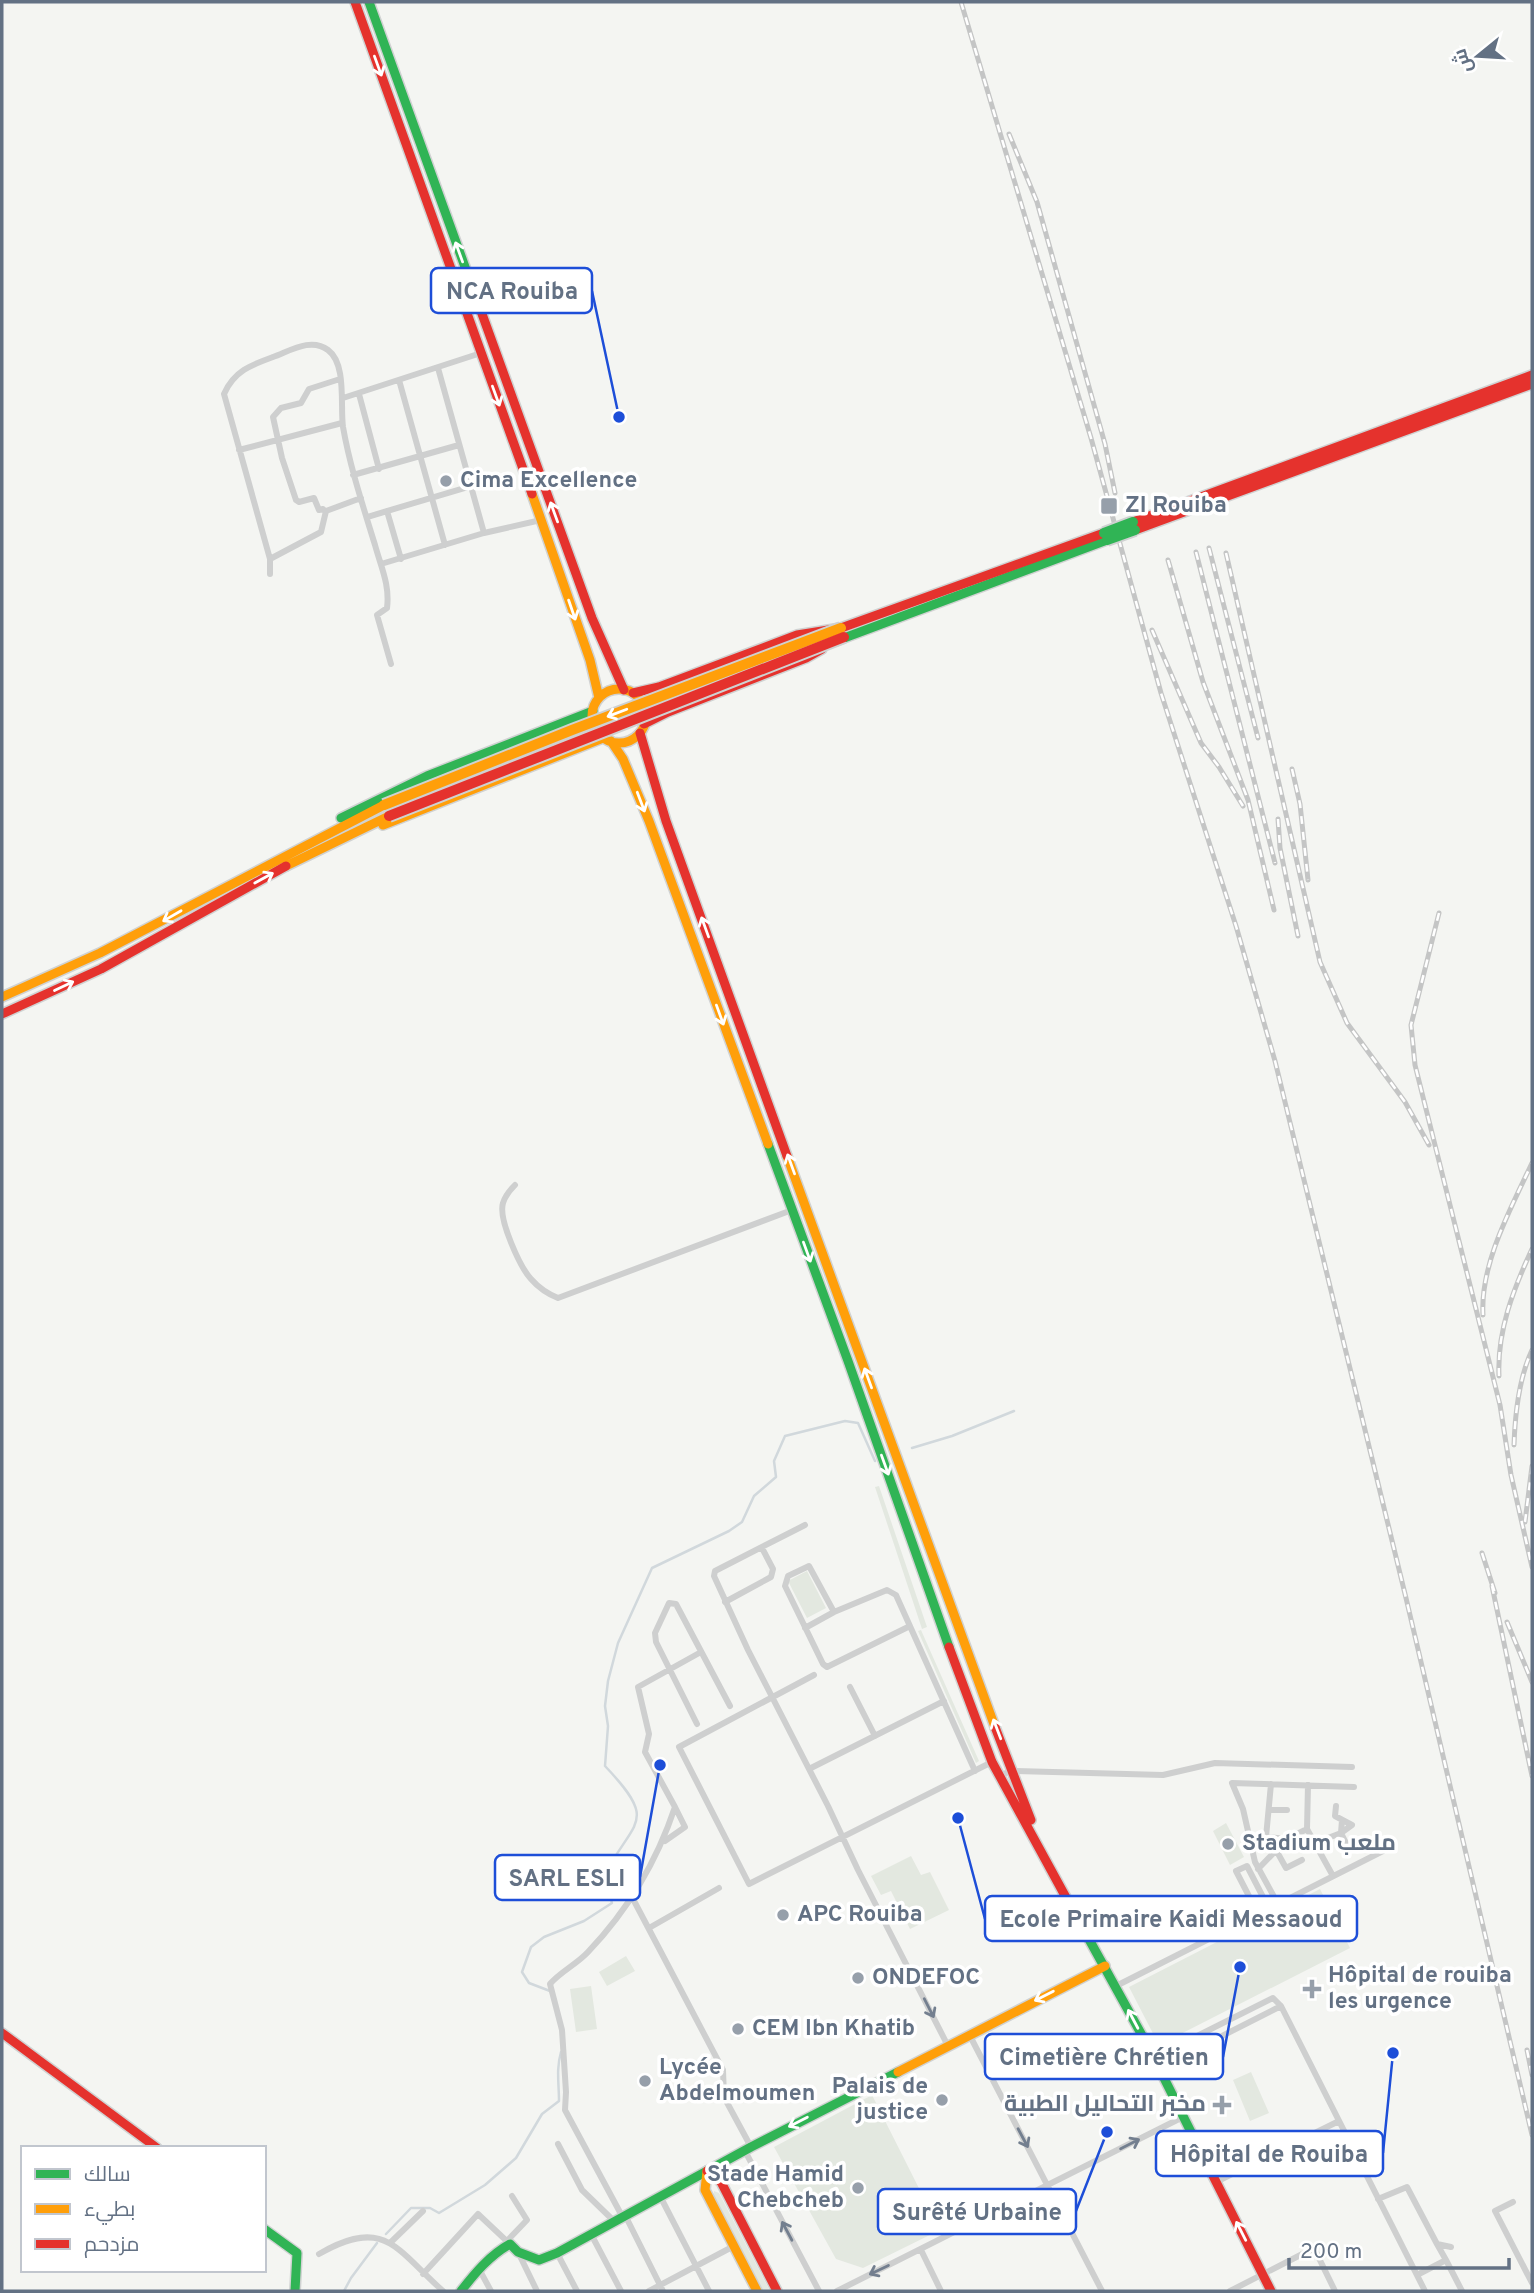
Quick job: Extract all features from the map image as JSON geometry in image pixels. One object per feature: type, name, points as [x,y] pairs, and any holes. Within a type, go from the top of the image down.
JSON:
[{"type":"main road","points":[[355,2],[541,520],[590,660],[599,698]]},
{"type":"main road","points":[[369,2],[592,618],[629,691],[643,703],[645,710],[642,728],[671,834],[981,1690],[1048,1861]]},
{"type":"main road","points":[[2,997],[136,937],[319,842],[572,730],[1105,537],[1532,375]]},
{"type":"main road","points":[[1134,526],[1532,384]]},
{"type":"main road","points":[[842,633],[797,635],[659,687],[610,691],[599,698],[593,711],[594,726],[623,759],[649,821],[992,1762],[1116,1986],[1271,2291]]},
{"type":"main road","points":[[2,1014],[113,963],[319,842],[607,739],[626,741],[656,717],[806,659],[842,633]]},
{"type":"main road","points":[[319,842],[333,822],[427,776],[593,711]]},
{"type":"main road","points":[[966,1695],[981,1690]]},
{"type":"main road","points":[[461,2291],[501,2249],[512,2246],[539,2260],[557,2253],[748,2149],[1105,1966]]},
{"type":"main road","points":[[2,2033],[154,2146]]},
{"type":"main road","points":[[707,2171],[705,2190],[757,2291]]},
{"type":"main road","points":[[707,2171],[720,2182],[777,2291]]},
{"type":"main road","points":[[266,2230],[297,2253],[295,2291]]},
{"type":"street","points":[[270,574],[270,559],[224,394],[229,382],[240,371],[306,345],[318,344],[330,351],[335,358],[343,398],[342,424],[353,475],[386,577],[387,608],[377,615],[391,664]]},
{"type":"street","points":[[343,398],[481,353]]},
{"type":"street","points":[[438,368],[484,533]]},
{"type":"street","points":[[326,512],[319,510],[314,498],[299,502],[296,500],[273,417],[281,408],[301,403],[309,389],[340,379]]},
{"type":"street","points":[[400,380],[445,545]]},
{"type":"street","points":[[359,394],[379,469]]},
{"type":"street","points":[[239,450],[342,424]]},
{"type":"street","points":[[353,475],[459,445]]},
{"type":"street","points":[[367,517],[471,486]]},
{"type":"street","points":[[270,559],[321,532],[326,512],[330,508],[361,498]]},
{"type":"street","points":[[387,511],[401,559]]},
{"type":"street","points":[[381,564],[484,533],[541,520]]},
{"type":"street","points":[[515,1185],[502,1205],[506,1226],[530,1278],[558,1298],[792,1210]]},
{"type":"street","points":[[805,1525],[715,1571],[714,1576],[772,1698],[948,2046]]},
{"type":"street","points":[[725,1602],[771,1577],[772,1569],[762,1548]]},
{"type":"street","points":[[834,1612],[813,1569],[806,1566],[788,1576],[785,1586],[823,1664],[827,1667],[910,1626]]},
{"type":"street","points":[[805,1628],[834,1612],[887,1590],[896,1595],[975,1771]]},
{"type":"street","points":[[697,1724],[655,1637],[669,1603],[676,1604],[730,1706]]},
{"type":"street","points":[[664,1841],[685,1827],[645,1752],[649,1734],[638,1691],[641,1684],[701,1652]]},
{"type":"street","points":[[814,1675],[680,1745],[679,1750],[750,1884],[992,1762]]},
{"type":"street","points":[[850,1687],[875,1736]]},
{"type":"street","points":[[809,1769],[944,1701]]},
{"type":"street","points":[[1000,1775],[1013,1771],[1163,1775],[1215,1763],[1352,1767]]},
{"type":"street","points":[[1278,1904],[1258,1869],[1243,1809],[1232,1783],[1354,1787]]},
{"type":"street","points":[[1266,1837],[1270,1784]]},
{"type":"street","points":[[1308,1785],[1307,1829],[1333,1876]]},
{"type":"street","points":[[1336,1806],[1335,1816],[1342,1820],[1341,1833],[1346,1843]]},
{"type":"street","points":[[662,2288],[620,2217],[565,2110],[562,2030],[550,1985],[588,1952],[632,1896],[664,1841],[675,1807]]},
{"type":"street","points":[[1269,1810],[1287,1810]]},
{"type":"street","points":[[1258,1869],[1287,1839],[1307,1829]]},
{"type":"street","points":[[1315,1843],[1341,1833]]},
{"type":"street","points":[[1249,1836],[1287,1839]]},
{"type":"street","points":[[1276,1850],[1286,1868],[1302,1860]]},
{"type":"street","points":[[1116,1986],[1383,1851]]},
{"type":"street","points":[[1247,1866],[1263,1897],[1252,1902],[1244,1886],[1236,1871],[1247,1866]]},
{"type":"street","points":[[1244,1886],[1262,1876]]},
{"type":"street","points":[[649,1928],[719,1888]]},
{"type":"street","points":[[632,1896],[723,2070],[724,2097],[819,2291]]},
{"type":"street","points":[[1156,2063],[1273,1998],[1281,2006],[1425,2291]]},
{"type":"street","points":[[1156,2063],[1281,2006]]},
{"type":"street","points":[[969,2034],[1102,2291]]},
{"type":"street","points":[[837,2291],[1183,2117]]},
{"type":"street","points":[[1216,2182],[1339,2121]]},
{"type":"street","points":[[558,2144],[582,2190],[620,2217]]},
{"type":"street","points":[[1378,2199],[1407,2187],[1462,2291]]},
{"type":"street","points":[[512,2196],[527,2220],[512,2246]]},
{"type":"street","points":[[660,2196],[709,2291]]},
{"type":"street","points":[[1513,2202],[1495,2211],[1532,2283]]},
{"type":"street","points":[[390,2243],[423,2211]]},
{"type":"street","points":[[423,2274],[478,2214],[512,2246],[537,2291]]},
{"type":"street","points":[[591,2234],[621,2291]]},
{"type":"street","points":[[320,2253],[356,2236],[378,2237],[390,2243],[443,2291]]},
{"type":"street","points":[[1437,2244],[1451,2247]]},
{"type":"street","points":[[649,2291],[662,2288],[695,2266],[734,2246]]},
{"type":"street","points":[[1230,2291],[1314,2248],[1335,2291]]},
{"type":"street","points":[[921,2250],[941,2291]]},
{"type":"street","points":[[557,2253],[577,2291]]},
{"type":"street","points":[[1417,2275],[1446,2260]]},
{"type":"street","points":[[480,2269],[491,2291]]},
{"type":"shaded area","points":[[879,1486],[927,1627],[922,1629],[875,1487]]},
{"type":"shaded area","points":[[807,1571],[826,1608],[807,1618],[788,1581]]},
{"type":"shaded area","points":[[921,1630],[979,1761],[976,1763],[918,1631]]},
{"type":"shaded area","name":"Stadium ملعب","points":[[1226,1823],[1244,1857],[1230,1865],[1213,1831]]},
{"type":"shaded area","points":[[911,1856],[921,1875],[930,1872],[949,1910],[910,1929],[891,1891],[881,1895],[871,1876]]},
{"type":"shaded area","points":[[1320,1889],[1350,1948],[1159,2045],[1129,1987]]},
{"type":"shaded area","points":[[626,1956],[635,1971],[607,1986],[599,1972]]},
{"type":"shaded area","points":[[591,1986],[597,2029],[576,2032],[570,1989]]},
{"type":"shaded area","points":[[1251,2072],[1269,2113],[1250,2121],[1233,2080]]},
{"type":"shaded area","name":"Stade Hamid Chebcheb","points":[[872,2095],[940,2230],[863,2268],[836,2259],[774,2147]]},
{"type":"shaded area","points":[[714,2191],[719,2193],[770,2291],[763,2291],[713,2196]]},
{"type":"waterway","points":[[912,1448],[952,1436],[1014,1411]]},
{"type":"waterway","points":[[550,1991],[529,1983],[522,1972],[531,1947],[544,1937],[584,1921],[612,1903],[604,1876],[636,1821],[632,1800],[605,1766],[608,1726],[605,1706],[608,1681],[618,1643],[652,1568],[742,1522],[754,1496],[776,1477],[774,1461],[785,1436],[845,1421],[858,1423],[875,1461]]},
{"type":"waterway","points":[[386,2234],[411,2208],[430,2208],[439,2213],[485,2185],[516,2158],[542,2114],[559,2101],[558,2070],[561,2052]]},
{"type":"waterway","points":[[344,2291],[377,2243]]},
{"type":"railway","points":[[961,2],[1091,438],[1161,693],[1236,926],[1275,1061],[1406,1598],[1532,2135]]},
{"type":"railway","points":[[1009,134],[1037,202],[1105,444],[1115,493]]},
{"type":"railway","points":[[1209,548],[1258,738]]},
{"type":"railway","points":[[1196,552],[1275,863]]},
{"type":"railway","points":[[1226,553],[1320,962],[1347,1023],[1405,1102],[1429,1145]]},
{"type":"railway","points":[[1168,560],[1203,682],[1248,800],[1274,910]]},
{"type":"railway","points":[[1152,630],[1201,743],[1243,806]]},
{"type":"railway","points":[[1292,769],[1300,804],[1308,880]]},
{"type":"railway","points":[[1278,819],[1280,848],[1298,936]]},
{"type":"railway","points":[[1439,913],[1411,1025],[1415,1065],[1500,1405],[1511,1475],[1532,1567]]},
{"type":"railway","points":[[1483,1315],[1486,1276],[1498,1237],[1532,1163]]},
{"type":"railway","points":[[1499,1376],[1501,1343],[1508,1311],[1532,1249]]},
{"type":"railway","points":[[1514,1445],[1518,1396],[1532,1350]]},
{"type":"railway","points":[[1525,1522],[1532,1466]]},
{"type":"railway","points":[[1482,1553],[1495,1593]]},
{"type":"railway","points":[[1492,1586],[1532,1776]]},
{"type":"railway","points":[[1507,1622],[1532,1682]]},
{"type":"railway","points":[[1527,2050],[1532,2075]]},
{"type":"traffic: fast","points":[[369,2],[473,289]]},
{"type":"traffic: fast","points":[[1104,533],[1133,522]]},
{"type":"traffic: fast","points":[[1107,540],[1135,530]]},
{"type":"traffic: fast","points":[[836,641],[1107,540]]},
{"type":"traffic: fast","points":[[341,818],[427,776],[593,711]]},
{"type":"traffic: fast","points":[[768,1144],[949,1647]]},
{"type":"traffic: fast","points":[[1069,1903],[1149,2048],[1205,2160]]},
{"type":"traffic: fast","points":[[461,2291],[489,2259],[510,2244],[518,2252],[539,2260],[557,2253],[751,2147],[898,2072]]},
{"type":"traffic: fast","points":[[266,2230],[297,2253],[295,2291]]},
{"type":"traffic: slow","points":[[532,494],[590,660],[599,698]]},
{"type":"traffic: slow","points":[[384,805],[841,628]]},
{"type":"traffic: slow","points":[[619,689],[638,697],[646,716],[638,735],[619,743],[600,735],[592,716],[600,697],[619,689]]},
{"type":"traffic: slow","points":[[383,825],[603,738]]},
{"type":"traffic: slow","points":[[611,741],[623,759],[649,821],[768,1144]]},
{"type":"traffic: slow","points":[[2,997],[100,953],[384,805]]},
{"type":"traffic: slow","points":[[286,866],[389,816]]},
{"type":"traffic: slow","points":[[787,1156],[995,1727]]},
{"type":"traffic: slow","points":[[898,2072],[1105,1966]]},
{"type":"traffic: slow","points":[[707,2171],[705,2190],[757,2291]]},
{"type":"traffic: jam","points":[[355,2],[532,494]]},
{"type":"traffic: jam","points":[[473,289],[592,618],[624,690]]},
{"type":"traffic: jam","points":[[1133,522],[1532,375]]},
{"type":"traffic: jam","points":[[1135,530],[1532,384]]},
{"type":"traffic: jam","points":[[633,693],[659,687],[797,635],[841,628],[1104,533]]},
{"type":"traffic: jam","points":[[389,816],[844,637]]},
{"type":"traffic: jam","points":[[644,724],[822,649]]},
{"type":"traffic: jam","points":[[640,733],[666,821],[787,1156]]},
{"type":"traffic: jam","points":[[2,1014],[101,969],[286,866]]},
{"type":"traffic: jam","points":[[949,1647],[992,1762],[1069,1903]]},
{"type":"traffic: jam","points":[[995,1727],[1031,1820]]},
{"type":"traffic: jam","points":[[2,2033],[154,2146]]},
{"type":"traffic: jam","points":[[1205,2160],[1271,2291]]},
{"type":"traffic: jam","points":[[707,2171],[721,2182],[777,2291]]},
{"type":"place","name":"NCA Rouiba","points":[[619,417]]},
{"type":"place","name":"Cima Excellence","points":[[446,481]]},
{"type":"place","name":"ZI Rouiba","points":[[1109,506]]},
{"type":"place","name":"SARL ESLI","points":[[660,1765]]},
{"type":"place","name":"Ecole Primaire Kaidi Messaoud","points":[[958,1818]]},
{"type":"place","name":"Stadium ملعب","points":[[1228,1844]]},
{"type":"place","name":"APC Rouiba","points":[[783,1915]]},
{"type":"place","name":"Cimetière Chrétien","points":[[1240,1967]]},
{"type":"place","name":"ONDEFOC","points":[[858,1978]]},
{"type":"place","name":"Hôpital de rouiba les urgence","points":[[1312,1989]]},
{"type":"place","name":"CEM Ibn Khatib","points":[[738,2029]]},
{"type":"place","name":"Hôpital de Rouiba","points":[[1393,2053]]},
{"type":"place","name":"Lycée Abdelmoumen","points":[[645,2081]]},
{"type":"place","name":"Palais de justice","points":[[942,2100]]},
{"type":"place","name":"مخبر التحاليل الطبية","points":[[1222,2105]]},
{"type":"place","name":"Surêté Urbaine","points":[[1107,2132]]},
{"type":"place","name":"Stade Hamid Chebcheb","points":[[858,2188]]}]
